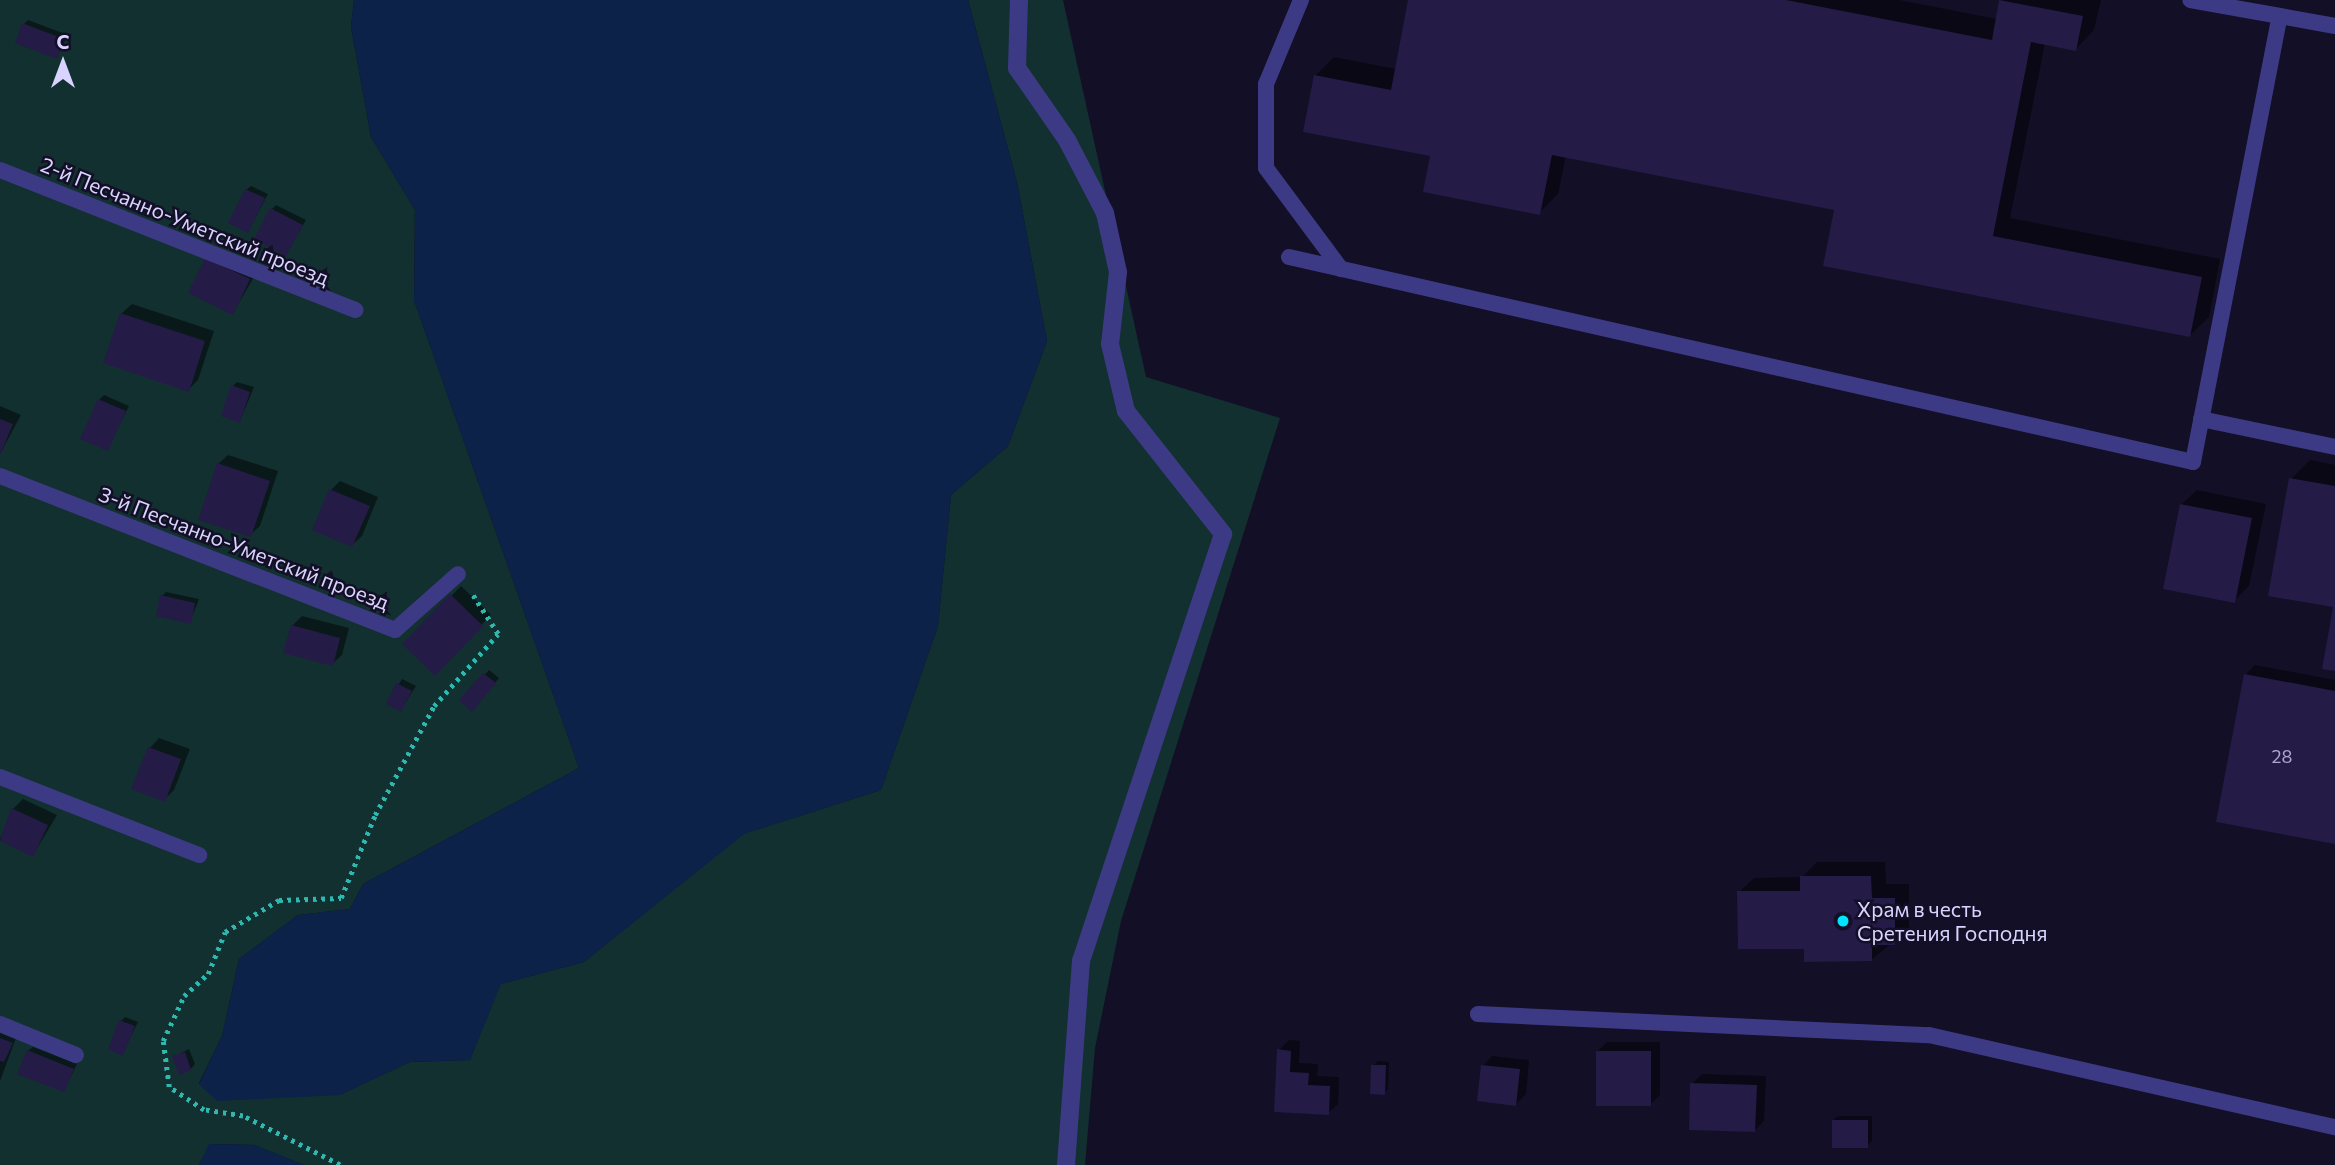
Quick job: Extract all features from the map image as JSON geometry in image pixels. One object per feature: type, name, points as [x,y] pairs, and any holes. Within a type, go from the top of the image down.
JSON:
[{"type":"street","points":[[1019,0],[1017,68],[1067,140],[1105,213],[1118,272],[1110,344],[1126,411],[1223,534],[1081,961],[1066,1165]]},
{"type":"lane","points":[[1301,0],[1266,84],[1266,168],[1341,269]]},
{"type":"lane","points":[[2190,0],[2335,26]]},
{"type":"lane","points":[[1289,257],[2193,461],[2280,16]]},
{"type":"lane","name":"2-й Песчанно-Уметский проезд","points":[[0,170],[355,310]]},
{"type":"lane","points":[[2201,419],[2335,447]]},
{"type":"lane","name":"3-й Песчанно-Уметский проезд","points":[[0,476],[395,629],[458,574]]},
{"type":"lane","points":[[0,778],[199,855]]},
{"type":"lane","points":[[1478,1014],[1929,1035],[2335,1127]]},
{"type":"lane","points":[[0,1024],[76,1055]]},
{"type":"path","points":[[340,1165],[243,1116],[204,1110],[169,1087],[163,1041],[184,996],[208,974],[225,932],[279,900],[341,898],[375,815],[434,706],[498,634],[458,574]]},
{"type":"green space","points":[[0,0],[354,0],[351,27],[371,137],[415,210],[414,300],[579,768],[363,884],[350,909],[298,915],[239,959],[222,1036],[199,1083],[339,1095],[410,1062],[470,1060],[500,984],[584,962],[743,834],[881,790],[938,626],[951,495],[1008,446],[1047,341],[1017,182],[968,0],[1063,0],[1146,377],[1280,418],[1121,921],[1095,1048],[1085,1165],[304,1165],[254,1145],[210,1144],[199,1165],[0,1165]]},
{"type":"water","points":[[354,0],[968,0],[1017,182],[1047,341],[1008,446],[951,495],[938,626],[881,790],[744,834],[584,962],[501,984],[470,1060],[410,1062],[340,1095],[217,1101],[199,1084],[222,1036],[239,959],[298,915],[350,909],[363,884],[579,768],[414,300],[415,210],[371,137],[351,27]]},
{"type":"water","points":[[209,1144],[254,1145],[304,1165],[199,1165]]},
{"type":"building","points":[[1408,0],[1786,0],[1992,40],[1999,0],[2083,16],[2076,51],[2031,42],[1993,236],[2202,277],[2190,337],[1823,266],[1834,210],[1552,155],[1540,215],[1423,192],[1430,156],[1303,132],[1314,75],[1391,90]]},
{"type":"building","points":[[22,23],[64,39],[57,59],[15,43]]},
{"type":"building","points":[[245,189],[265,198],[248,233],[228,223]]},
{"type":"building","points":[[270,208],[303,225],[286,256],[254,239]]},
{"type":"building","points":[[205,258],[250,279],[233,315],[188,293]]},
{"type":"building","points":[[120,313],[205,341],[189,392],[103,363]]},
{"type":"building","points":[[231,385],[250,392],[240,423],[221,416]]},
{"type":"building","points":[[98,399],[126,411],[108,451],[80,439]]},
{"type":"building","points":[[0,419],[13,424],[0,455]]},
{"type":"building","points":[[217,463],[270,481],[251,537],[198,520]]},
{"type":"building","points":[[2289,478],[2335,486],[2335,671],[2322,669],[2333,607],[2268,596]]},
{"type":"building","points":[[329,489],[370,506],[352,547],[312,530]]},
{"type":"building","points":[[2180,504],[2252,518],[2235,603],[2163,589]]},
{"type":"building","points":[[450,594],[483,626],[435,676],[402,644]]},
{"type":"building","points":[[160,595],[195,603],[191,624],[156,616]]},
{"type":"building","points":[[291,625],[340,638],[333,666],[283,653]]},
{"type":"building","points":[[483,673],[496,683],[472,712],[459,700]]},
{"type":"building","points":[[2244,674],[2335,691],[2335,844],[2216,822]]},
{"type":"building","points":[[396,683],[412,691],[401,712],[386,704]]},
{"type":"building","points":[[148,747],[181,759],[165,802],[131,789]]},
{"type":"building","points":[[11,808],[48,825],[33,857],[0,841]]},
{"type":"building","points":[[1800,876],[1871,876],[1872,898],[1895,898],[1895,945],[1872,945],[1872,961],[1804,962],[1804,949],[1738,949],[1737,891],[1800,891]]},
{"type":"building","points":[[119,1020],[135,1026],[123,1056],[108,1049]]},
{"type":"building","points":[[0,1038],[13,1043],[4,1062],[0,1061]]},
{"type":"building","points":[[1277,1049],[1291,1051],[1290,1072],[1309,1073],[1308,1085],[1330,1086],[1329,1115],[1274,1112]]},
{"type":"building","points":[[27,1050],[74,1069],[64,1092],[17,1074]]},
{"type":"building","points":[[1596,1051],[1651,1051],[1651,1106],[1596,1106]]},
{"type":"building","points":[[185,1052],[191,1070],[179,1075],[172,1056]]},
{"type":"building","points":[[1371,1065],[1386,1065],[1385,1095],[1370,1094]]},
{"type":"building","points":[[1481,1065],[1520,1069],[1516,1106],[1477,1101]]},
{"type":"building","points":[[1690,1083],[1757,1085],[1755,1132],[1689,1130]]},
{"type":"building","points":[[1832,1120],[1868,1120],[1868,1148],[1832,1148]]},
{"type":"place","name":"Храм в честь Сретения Господня","points":[[1843,921]]}]
